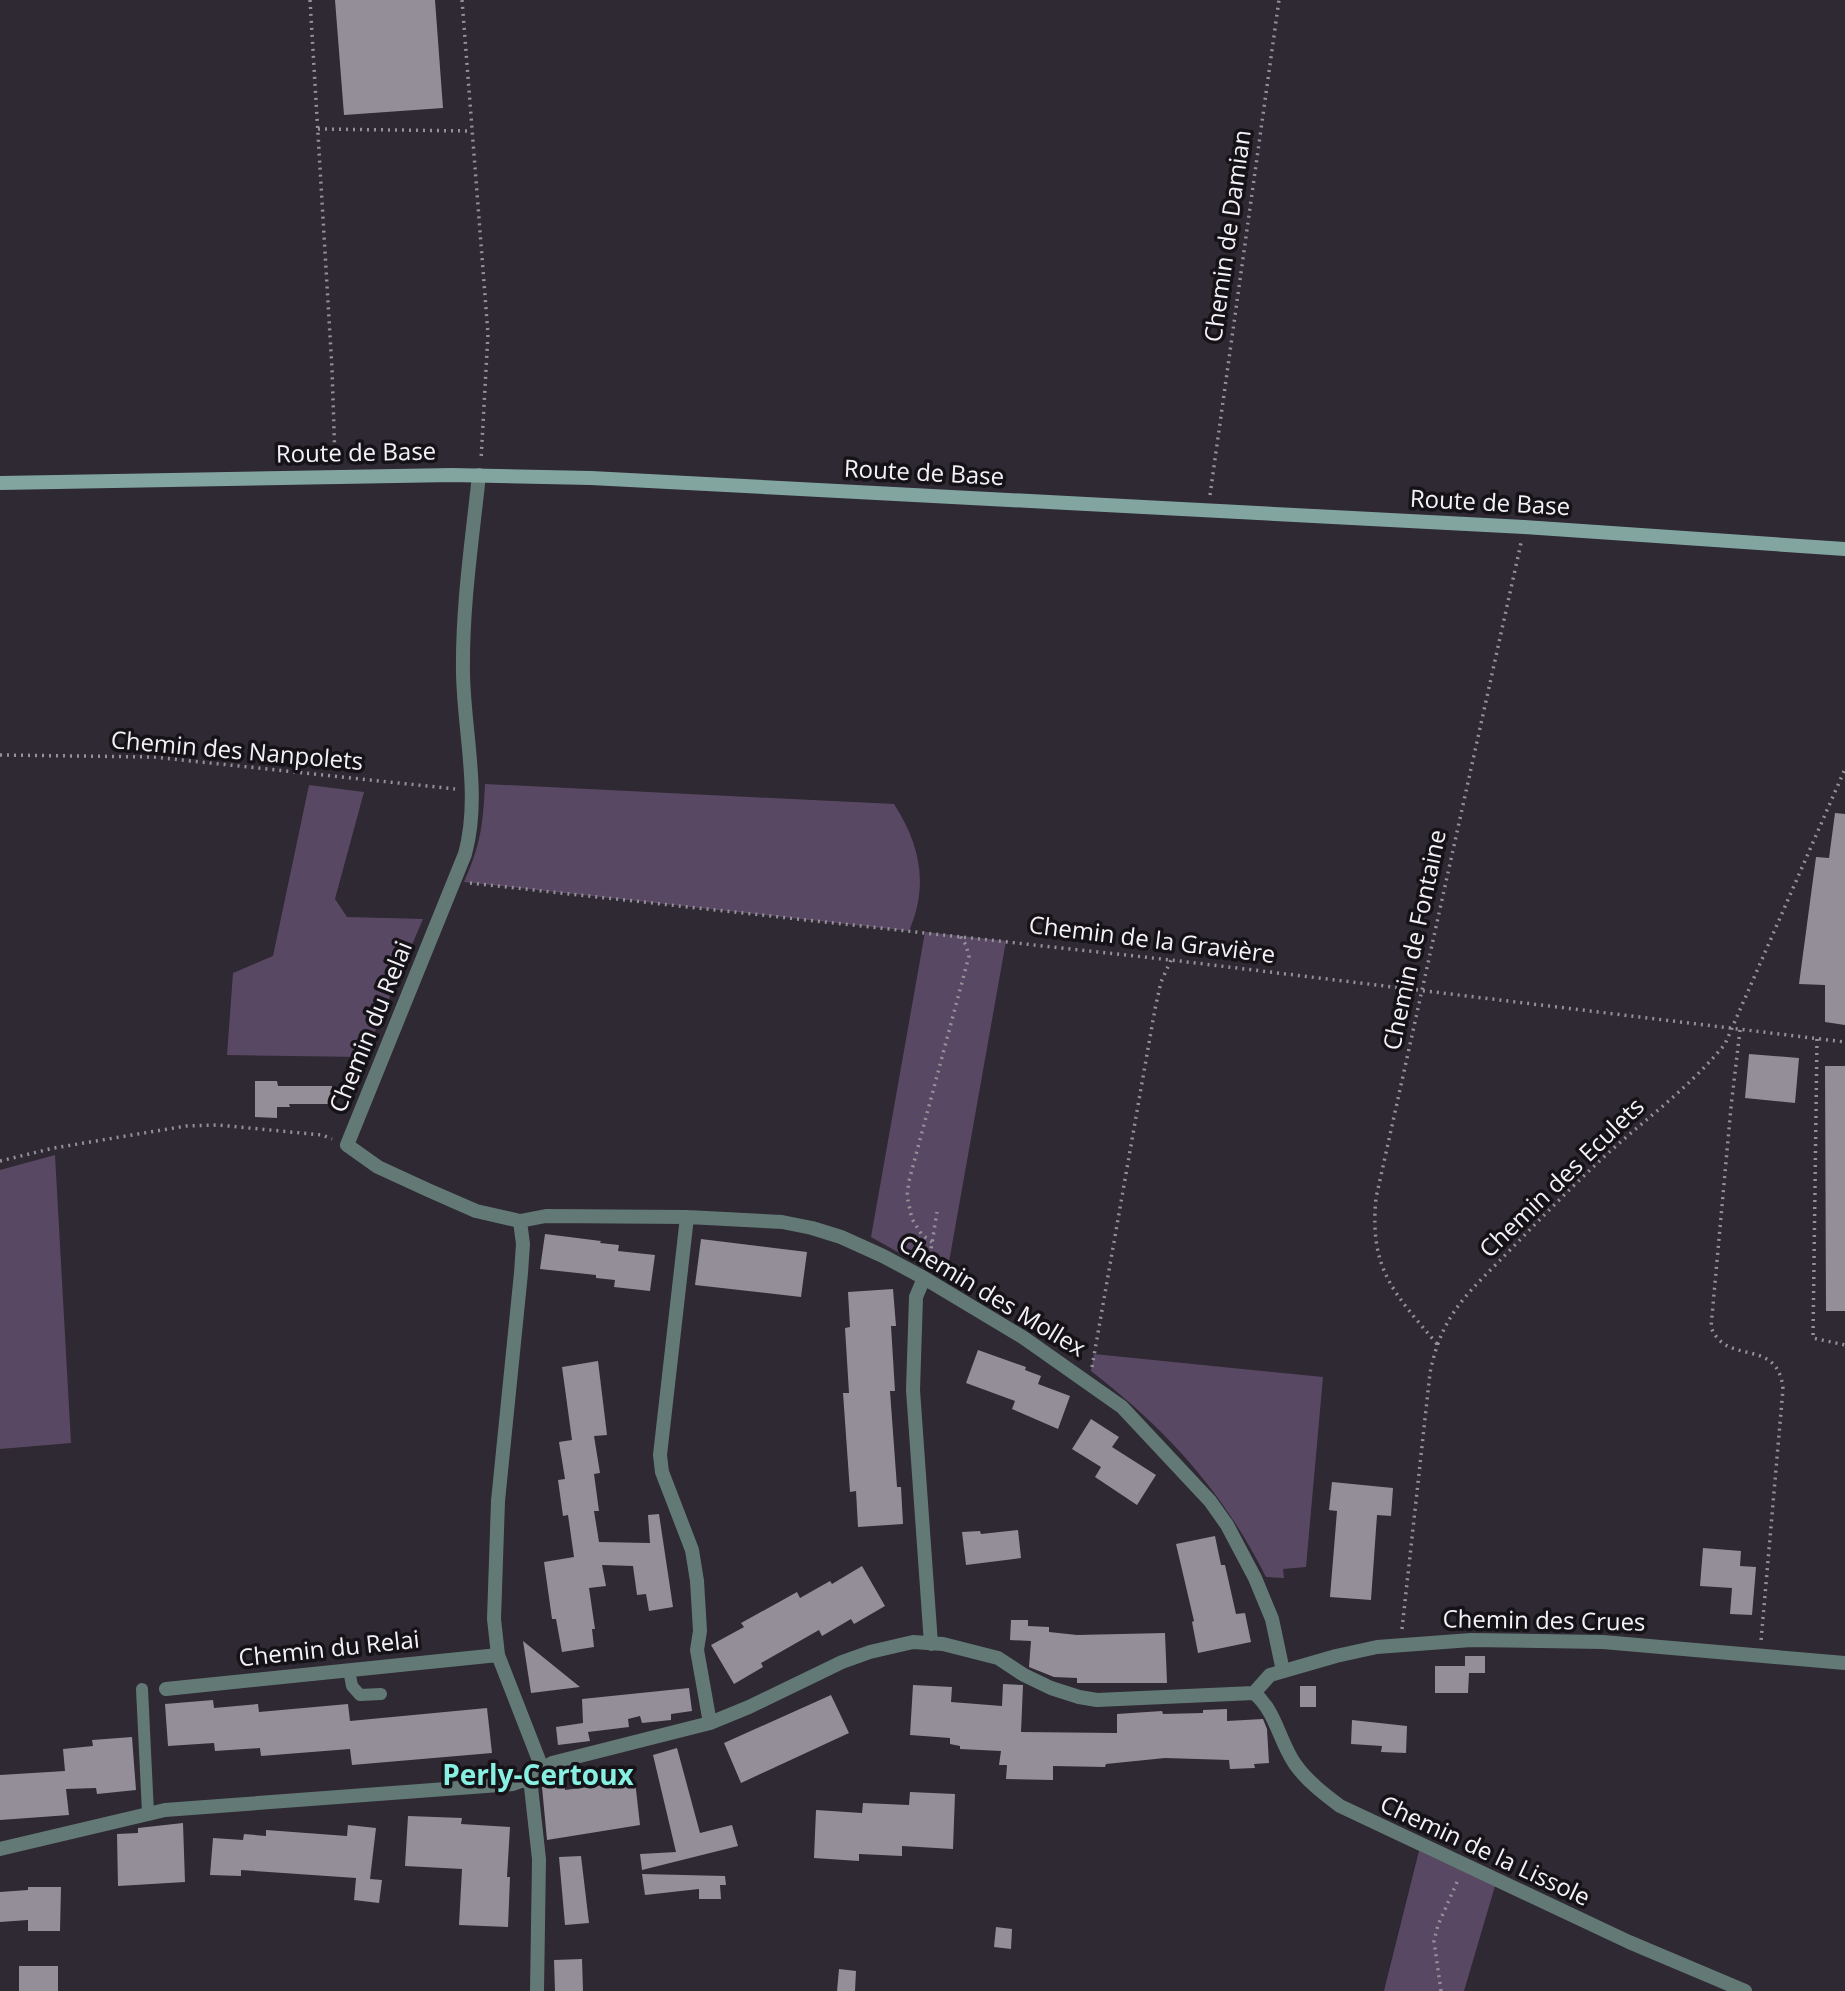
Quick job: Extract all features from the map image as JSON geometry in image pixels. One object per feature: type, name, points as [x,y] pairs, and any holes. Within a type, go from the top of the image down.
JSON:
[{"type":"main road","name":"Route de Base","points":[[0,483],[335,476],[479,475],[591,478],[1524,527],[1845,549]]},
{"type":"street","name":"Chemin du Relai","points":[[479,475],[466,602],[463,671],[471,788],[471,831],[454,881],[347,1145],[378,1167],[440,1195],[476,1210],[520,1221]]},
{"type":"street","name":"Chemin des Mollex","points":[[520,1221],[547,1216],[760,1220],[812,1228],[841,1237],[924,1278],[1024,1338],[1122,1407],[1210,1501],[1227,1525],[1255,1578],[1272,1619],[1283,1671]]},
{"type":"street","points":[[687,1217],[660,1455],[662,1472],[692,1550],[700,1631],[697,1650],[710,1723]]},
{"type":"street","points":[[520,1221],[523,1244],[497,1514],[494,1619],[498,1655],[536,1773],[539,1859],[537,1991]]},
{"type":"street","points":[[924,1278],[916,1297],[914,1390],[931,1644]]},
{"type":"street","name":"Chemin des Crues","points":[[1254,1692],[1270,1675],[1363,1650],[1471,1640],[1637,1644],[1845,1664]]},
{"type":"street","points":[[0,1849],[148,1813],[513,1784],[552,1763],[710,1723],[842,1662],[913,1642],[970,1649],[998,1658],[1051,1688],[1097,1700],[1254,1692]]},
{"type":"street","name":"Chemin du Relai","points":[[166,1689],[498,1655]]},
{"type":"street","name":"Chemin de la Lissole","points":[[1254,1692],[1265,1702],[1294,1763],[1323,1793],[1357,1816],[1667,1959],[1745,1991]]},
{"type":"lane","points":[[349,1670],[352,1686],[360,1695],[381,1694]]},
{"type":"lane","points":[[142,1689],[148,1813]]},
{"type":"path","points":[[310,0],[332,369],[335,476]]},
{"type":"path","points":[[462,0],[488,334],[479,475]]},
{"type":"path","name":"Chemin de Damian","points":[[1213,478],[1279,0]]},
{"type":"path","points":[[318,129],[472,131]]},
{"type":"path","name":"Chemin de Fontaine","points":[[1437,1344],[1388,1281],[1378,1257],[1374,1231],[1376,1198],[1524,527]]},
{"type":"path","name":"Chemin des Nanpolets","points":[[0,755],[154,757],[447,789],[471,788]]},
{"type":"path","name":"Chemin des Eculets","points":[[1401,1645],[1430,1373],[1437,1344],[1451,1314],[1576,1184],[1693,1081],[1725,1044],[1845,769]]},
{"type":"path","name":"Chemin de la Gravière","points":[[454,881],[1422,989],[1845,1042]]},
{"type":"path","points":[[932,1242],[922,1235],[912,1219],[908,1189],[913,1159],[969,956],[966,944],[960,936]]},
{"type":"path","points":[[1090,1383],[1155,1009],[1161,982],[1171,960]]},
{"type":"path","points":[[1740,1030],[1711,1327],[1714,1335],[1727,1347],[1761,1355],[1772,1362],[1782,1378],[1760,1656]]},
{"type":"path","points":[[1817,1039],[1813,1338],[1845,1345]]},
{"type":"path","points":[[0,1161],[54,1148],[186,1126],[245,1127],[322,1135],[347,1145]]},
{"type":"path","points":[[924,1278],[929,1265],[937,1212]]},
{"type":"path","points":[[1441,1991],[1434,1953],[1435,1934],[1464,1866]]},
{"type":"shaded area","points":[[485,784],[894,804],[910,834],[919,865],[919,897],[915,914],[909,931],[464,882],[480,834]]},
{"type":"shaded area","points":[[309,785],[364,792],[335,899],[347,917],[423,919],[364,1057],[227,1055],[233,973],[273,956]]},
{"type":"shaded area","points":[[925,932],[1006,941],[946,1279],[871,1237]]},
{"type":"shaded area","points":[[55,1155],[71,1443],[0,1449],[0,1170]]},
{"type":"shaded area","points":[[1094,1354],[1323,1377],[1306,1567],[1283,1569],[1284,1578],[1266,1577],[1231,1516],[1190,1464],[1144,1416],[1091,1371]]},
{"type":"shaded area","points":[[1419,1851],[1495,1886],[1464,1991],[1384,1991]]},
{"type":"building","points":[[335,0],[435,0],[443,108],[344,115]]},
{"type":"building","points":[[1835,813],[1845,814],[1845,1025],[1825,1022],[1825,985],[1799,984],[1816,857],[1829,858]]},
{"type":"building","points":[[1749,1054],[1799,1058],[1795,1103],[1745,1098]]},
{"type":"building","points":[[1825,1066],[1845,1066],[1845,1311],[1826,1311]]},
{"type":"building","points":[[255,1081],[277,1081],[278,1086],[332,1086],[332,1104],[289,1104],[290,1107],[277,1107],[277,1118],[255,1117]]},
{"type":"building","points":[[545,1234],[601,1241],[600,1243],[619,1245],[618,1251],[655,1255],[650,1291],[614,1287],[615,1280],[596,1278],[596,1275],[540,1269]]},
{"type":"building","points":[[701,1239],[807,1252],[801,1297],[695,1285]]},
{"type":"building","points":[[893,1289],[896,1326],[891,1326],[895,1391],[890,1391],[897,1487],[901,1487],[903,1524],[858,1527],[856,1491],[850,1492],[843,1393],[849,1393],[845,1328],[850,1327],[848,1292]]},
{"type":"building","points":[[978,1350],[1026,1367],[1025,1370],[1041,1376],[1038,1384],[1070,1396],[1058,1429],[1012,1409],[1015,1401],[966,1383]]},
{"type":"building","points":[[598,1361],[607,1435],[594,1436],[600,1473],[594,1474],[599,1511],[594,1511],[599,1542],[650,1543],[648,1515],[659,1514],[673,1607],[649,1611],[646,1594],[637,1595],[633,1566],[602,1565],[606,1586],[589,1588],[595,1629],[592,1629],[594,1647],[562,1652],[556,1619],[552,1619],[544,1562],[574,1557],[568,1515],[563,1516],[558,1480],[565,1479],[559,1442],[572,1440],[562,1367]]},
{"type":"building","points":[[1091,1419],[1119,1437],[1112,1447],[1156,1475],[1137,1505],[1095,1477],[1101,1467],[1072,1449]]},
{"type":"building","points":[[1332,1482],[1393,1488],[1391,1516],[1377,1515],[1371,1600],[1330,1597],[1337,1511],[1329,1510]]},
{"type":"building","points":[[1018,1530],[1021,1558],[966,1565],[962,1532],[980,1531],[981,1534]]},
{"type":"building","points":[[1215,1536],[1221,1565],[1225,1565],[1236,1614],[1245,1613],[1251,1642],[1198,1653],[1192,1622],[1194,1621],[1176,1544]]},
{"type":"building","points":[[1703,1548],[1741,1551],[1740,1566],[1756,1567],[1752,1615],[1730,1614],[1732,1588],[1700,1586]]},
{"type":"building","points":[[862,1566],[885,1606],[854,1624],[851,1619],[822,1636],[819,1630],[761,1663],[763,1667],[734,1684],[711,1645],[744,1627],[741,1623],[797,1592],[800,1598],[830,1581],[832,1584]]},
{"type":"building","points":[[1011,1620],[1028,1620],[1028,1626],[1049,1627],[1049,1632],[1077,1635],[1165,1633],[1167,1683],[1077,1683],[1077,1678],[1054,1677],[1029,1667],[1031,1641],[1010,1640]]},
{"type":"building","points":[[523,1641],[580,1687],[531,1693]]},
{"type":"building","points":[[1465,1656],[1485,1656],[1485,1673],[1469,1673],[1468,1693],[1435,1693],[1435,1666],[1465,1666]]},
{"type":"building","points":[[1003,1684],[1023,1685],[1021,1732],[1117,1733],[1117,1714],[1162,1711],[1163,1714],[1203,1713],[1203,1710],[1227,1709],[1227,1721],[1263,1719],[1267,1729],[1269,1763],[1254,1764],[1255,1768],[1230,1769],[1229,1760],[1165,1758],[1106,1764],[1105,1767],[1053,1766],[1053,1780],[1006,1779],[1007,1765],[999,1765],[1001,1751],[960,1749],[960,1746],[950,1744],[950,1738],[910,1735],[913,1685],[952,1687],[951,1702],[1002,1706]]},
{"type":"building","points":[[1300,1686],[1316,1686],[1316,1707],[1300,1707]]},
{"type":"building","points":[[689,1688],[692,1711],[671,1714],[671,1720],[642,1723],[640,1716],[628,1719],[629,1727],[588,1732],[590,1741],[558,1745],[556,1727],[583,1723],[582,1699]]},
{"type":"building","points":[[831,1695],[849,1733],[741,1783],[724,1743]]},
{"type":"building","points":[[213,1700],[214,1708],[258,1704],[259,1712],[348,1704],[350,1721],[487,1708],[492,1753],[352,1765],[350,1749],[261,1756],[260,1748],[215,1751],[214,1743],[168,1746],[165,1704]]},
{"type":"building","points":[[1352,1720],[1407,1726],[1406,1753],[1381,1752],[1382,1746],[1351,1744]]},
{"type":"building","points":[[132,1737],[136,1790],[97,1794],[96,1788],[66,1789],[69,1815],[0,1820],[0,1775],[65,1771],[63,1749],[93,1746],[92,1740]]},
{"type":"building","points":[[677,1748],[700,1833],[732,1825],[738,1846],[642,1870],[640,1854],[676,1852],[653,1755]]},
{"type":"building","points":[[635,1781],[640,1825],[547,1840],[542,1787],[565,1785],[565,1790]]},
{"type":"building","points":[[910,1792],[955,1794],[953,1849],[902,1846],[902,1856],[859,1854],[859,1861],[814,1858],[816,1810],[862,1813],[863,1803],[909,1805]]},
{"type":"building","points":[[408,1816],[462,1818],[461,1824],[510,1827],[508,1927],[459,1925],[462,1869],[405,1866]]},
{"type":"building","points":[[183,1823],[185,1882],[118,1886],[117,1834],[138,1833],[138,1828]]},
{"type":"building","points":[[348,1825],[376,1828],[370,1879],[382,1880],[379,1903],[354,1900],[356,1878],[241,1870],[241,1876],[210,1875],[213,1838],[243,1840],[244,1834],[266,1836],[266,1830],[347,1836]]},
{"type":"building","points":[[581,1856],[589,1923],[565,1925],[559,1857]]},
{"type":"building","points":[[642,1874],[725,1876],[726,1885],[720,1885],[721,1899],[699,1899],[699,1889],[645,1895]]},
{"type":"building","points":[[28,1887],[61,1887],[60,1931],[28,1931],[28,1920],[0,1922],[0,1892],[28,1890]]},
{"type":"building","points":[[996,1927],[1012,1929],[1011,1949],[994,1947]]},
{"type":"building","points":[[582,1959],[583,1991],[555,1991],[554,1960]]},
{"type":"building","points":[[19,1966],[58,1966],[58,1991],[19,1991]]},
{"type":"building","points":[[839,1969],[856,1971],[855,1991],[837,1991]]},
{"type":"district","name":"Perly-Certoux","points":[[538,1775]]}]
